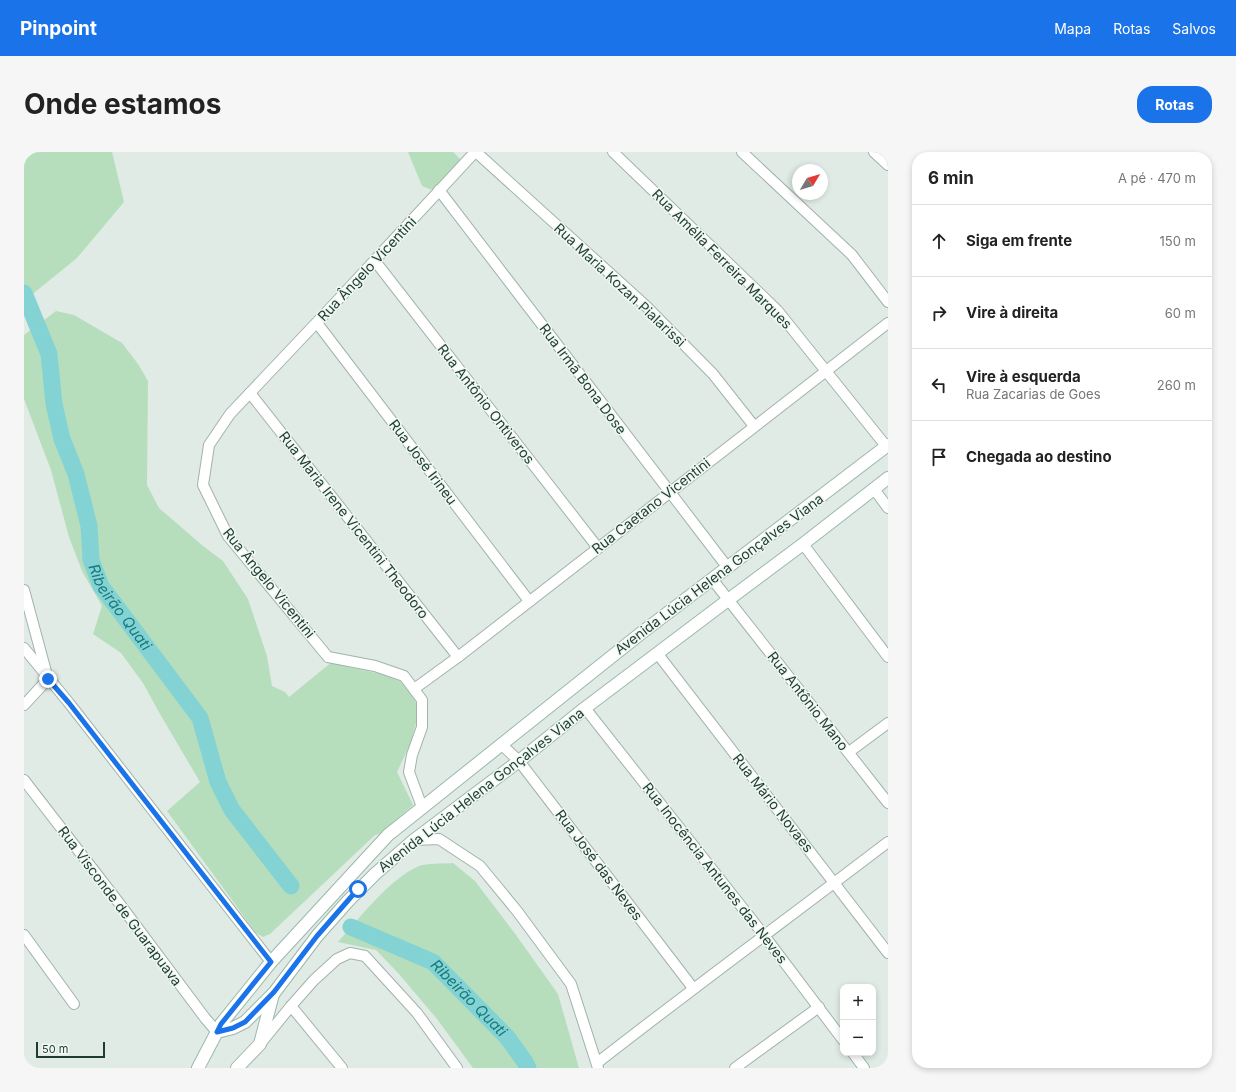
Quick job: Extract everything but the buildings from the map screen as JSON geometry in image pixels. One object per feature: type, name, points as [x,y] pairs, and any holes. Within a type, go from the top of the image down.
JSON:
[{"type":"street","name":"Rua Ângelo Vicentini","points":[[422,808],[409,772],[412,755],[422,726],[422,700],[404,676],[375,666],[328,657],[228,536],[203,485],[209,445],[230,414],[317,323],[475,152]]},
{"type":"street","name":"Rua Maria Kozan Pialarissi","points":[[475,152],[646,306],[713,374],[754,426]]},
{"type":"street","name":"Rua Amélia Ferreira Marques","points":[[613,152],[777,310],[887,445]]},
{"type":"street","points":[[742,152],[852,255],[888,302]]},
{"type":"street","points":[[874,152],[888,165]]},
{"type":"street","name":"Rua Irmã Bona Dose","points":[[439,190],[728,568]]},
{"type":"street","name":"Rua Antônio Ontiveros","points":[[374,261],[598,548]]},
{"type":"street","name":"Rua Caetano Vicentini","points":[[414,689],[458,657],[888,322]]},
{"type":"street","name":"Rua José Irineu","points":[[317,323],[529,601]]},
{"type":"street","name":"Rua Maria Irene Vicentini Theodoro","points":[[250,393],[458,657]]},
{"type":"street","name":"Avenida Lúcia Helena Gonçalves Viana","points":[[217,1032],[221,1024],[271,962],[388,836],[501,744],[668,612],[728,568],[887,445]]},
{"type":"street","name":"Avenida Lúcia Helena Gonçalves Viana","points":[[217,1032],[233,1028],[245,1022],[274,992],[317,936],[358,889],[414,840],[888,478]]},
{"type":"street","points":[[874,489],[888,508]]},
{"type":"street","points":[[803,544],[888,657]]},
{"type":"street","name":"Rua Antônio Mano","points":[[712,579],[888,803]]},
{"type":"street","points":[[24,590],[48,679]]},
{"type":"street","points":[[24,648],[74,709],[271,962]]},
{"type":"street","name":"Rua Mário Novaes","points":[[657,654],[888,953]]},
{"type":"street","points":[[24,705],[48,679]]},
{"type":"street","name":"Rua Inocência Antunes das Neves","points":[[585,708],[765,937],[840,1036]]},
{"type":"street","points":[[849,752],[888,723]]},
{"type":"street","name":"Rua José das Neves","points":[[501,744],[519,761],[693,988]]},
{"type":"street","name":"Rua Visconde de Guarapuava","points":[[24,780],[217,1032]]},
{"type":"street","points":[[414,840],[439,839],[480,866],[570,984],[598,1065],[693,988],[765,937],[888,842]]},
{"type":"street","points":[[24,935],[74,1004]]},
{"type":"street","points":[[239,1067],[314,980],[337,959],[350,953],[365,956],[417,1013],[457,1068]]},
{"type":"street","points":[[260,1044],[274,992]]},
{"type":"street","points":[[291,1006],[342,1068]]},
{"type":"street","points":[[735,1068],[748,1064],[819,1007]]},
{"type":"street","points":[[198,1068],[217,1032]]},
{"type":"street","points":[[855,1056],[864,1068]]},
{"type":"green space","points":[[24,152],[112,152],[124,202],[77,258],[24,301]]},
{"type":"green space","points":[[408,152],[453,152],[463,162],[438,190],[429,189],[422,186]]},
{"type":"green space","points":[[56,311],[74,315],[122,343],[138,364],[148,381],[147,485],[159,508],[203,546],[223,561],[248,599],[267,656],[272,686],[285,692],[289,697],[333,661],[348,667],[386,675],[405,684],[414,698],[419,712],[411,742],[397,772],[413,805],[380,834],[375,835],[270,934],[263,937],[256,933],[167,811],[200,782],[143,683],[121,653],[93,634],[102,606],[82,571],[69,537],[51,470],[24,399],[24,335]]},
{"type":"green space","points":[[453,863],[475,881],[558,994],[579,1068],[473,1068],[437,1019],[399,974],[376,950],[338,942],[386,889],[408,872],[422,865]]},
{"type":"waterway","name":"Ribeirão Quati","points":[[24,293],[49,354],[54,404],[62,439],[76,474],[89,526],[91,560],[101,586],[200,718],[218,782],[232,810],[291,886]]},
{"type":"waterway","name":"Ribeirão Quati","points":[[351,927],[433,962],[507,1037],[528,1068]]},
{"type":"route","points":[[48,679],[69,703],[271,962],[221,1024],[217,1032],[233,1028],[245,1022],[274,992],[328,922],[358,889]]}]
